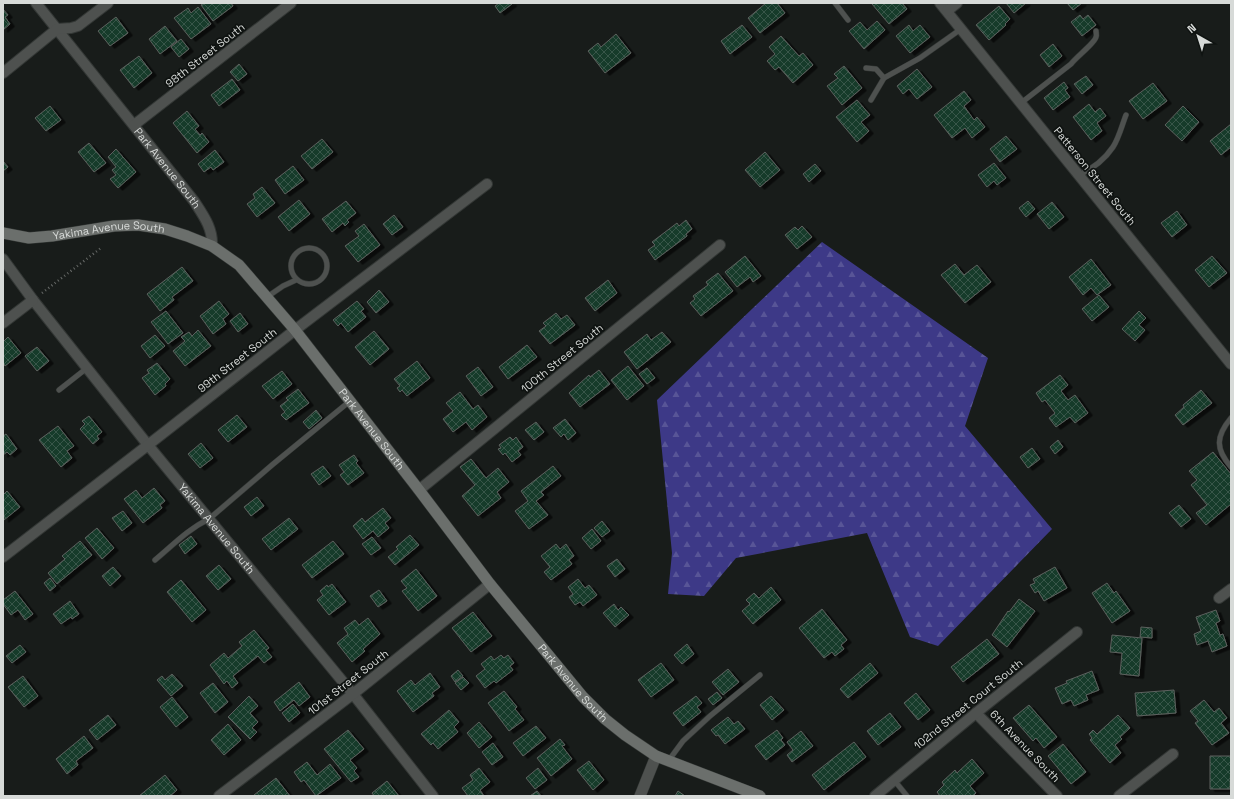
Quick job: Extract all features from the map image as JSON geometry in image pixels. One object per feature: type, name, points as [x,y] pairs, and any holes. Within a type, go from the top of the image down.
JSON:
[{"type":"main road","name":"Yakima Avenue South","points":[[3,233],[29,238],[138,224],[164,229],[212,246]]},
{"type":"main road","name":"Park Avenue South","points":[[212,246],[239,265],[295,330],[490,584],[583,697],[625,735],[656,756],[760,796]]},
{"type":"street","name":"Park Avenue South","points":[[36,3],[204,215],[213,237],[212,246]]},
{"type":"street","points":[[3,73],[57,29],[78,26],[108,3]]},
{"type":"street","name":"98th Street South","points":[[134,126],[291,3]]},
{"type":"street","name":"Patterson Street South","points":[[940,3],[1231,364]]},
{"type":"street","points":[[947,11],[957,3]]},
{"type":"street","name":"99th Street South","points":[[3,557],[295,330],[488,184]]},
{"type":"street","name":"100th Street South","points":[[419,490],[720,245]]},
{"type":"street","name":"Yakima Avenue South","points":[[3,259],[33,300],[148,445],[353,694],[433,796]]},
{"type":"street","points":[[3,322],[33,300]]},
{"type":"street","name":"101st Street South","points":[[219,796],[353,694],[490,584]]},
{"type":"street","points":[[1219,598],[1231,589]]},
{"type":"street","name":"102nd Street Court South","points":[[875,796],[1077,632]]},
{"type":"street","name":"6th Avenue South","points":[[976,713],[1057,796]]},
{"type":"street","points":[[1119,796],[1173,754]]},
{"type":"street","points":[[640,796],[656,756]]},
{"type":"lane","points":[[835,3],[848,20]]},
{"type":"lane","points":[[871,100],[884,78],[920,58],[961,29]]},
{"type":"lane","points":[[1021,104],[1071,64],[1094,41],[1096,38],[1096,31]]},
{"type":"lane","points":[[866,68],[876,69],[884,78]]},
{"type":"lane","points":[[1079,175],[1099,162],[1113,147],[1126,115]]},
{"type":"lane","points":[[304,248],[310,248],[322,253],[327,264],[326,271],[321,280],[316,283],[306,285],[296,280],[290,268],[293,256],[304,248]]},
{"type":"lane","points":[[267,297],[296,280]]},
{"type":"lane","points":[[59,390],[87,368]]},
{"type":"lane","points":[[155,560],[182,536],[198,524],[209,519],[350,401]]},
{"type":"lane","points":[[1231,418],[1225,425],[1219,437],[1220,449],[1231,467]]},
{"type":"lane","points":[[669,760],[683,741],[710,716],[760,675]]},
{"type":"lane","points":[[894,780],[907,796]]},
{"type":"path","points":[[33,300],[101,248]]},
{"type":"green space","points":[[822,242],[988,358],[965,426],[1052,529],[938,646],[910,637],[867,533],[736,558],[704,596],[668,594],[672,553],[657,400]]},
{"type":"building","points":[[204,3],[231,3],[233,6],[213,21],[201,5]]},
{"type":"building","points":[[499,3],[512,4],[500,13],[495,6]]},
{"type":"building","points":[[766,3],[777,3],[785,13],[760,33],[748,18]]},
{"type":"building","points":[[902,3],[907,9],[889,24],[872,4]]},
{"type":"building","points":[[1006,3],[1026,3],[1014,13]]},
{"type":"building","points":[[1067,3],[1082,3],[1073,10]]},
{"type":"building","points":[[999,6],[1010,19],[1005,24],[1006,25],[989,40],[976,25]]},
{"type":"building","points":[[198,7],[211,24],[191,39],[174,18],[188,8],[191,13]]},
{"type":"building","points":[[3,9],[8,15],[5,17],[10,24],[3,30]]},
{"type":"building","points":[[1080,15],[1083,19],[1088,15],[1096,25],[1082,36],[1071,22]]},
{"type":"building","points":[[116,17],[128,33],[110,46],[98,31]]},
{"type":"building","points":[[877,21],[885,30],[864,49],[849,31],[860,22],[867,30]]},
{"type":"building","points":[[742,25],[752,37],[730,54],[721,41]]},
{"type":"building","points":[[909,25],[913,31],[920,25],[930,37],[910,53],[896,36]]},
{"type":"building","points":[[165,26],[177,41],[160,54],[149,39]]},
{"type":"building","points":[[616,34],[631,53],[605,73],[588,51],[598,43],[601,47]]},
{"type":"building","points":[[781,36],[799,56],[803,53],[813,65],[793,83],[779,67],[775,70],[767,61],[775,54],[769,47]]},
{"type":"building","points":[[181,39],[189,49],[179,57],[171,47]]},
{"type":"building","points":[[1053,44],[1062,56],[1049,67],[1040,55]]},
{"type":"building","points":[[139,56],[152,73],[134,88],[120,70]]},
{"type":"building","points":[[239,64],[247,74],[238,81],[230,72]]},
{"type":"building","points":[[844,66],[862,88],[842,105],[827,86],[838,78],[834,74]]},
{"type":"building","points":[[917,69],[932,87],[917,99],[909,89],[903,94],[897,86]]},
{"type":"building","points":[[1086,76],[1093,85],[1082,94],[1074,84]]},
{"type":"building","points":[[232,79],[240,90],[219,106],[211,95]]},
{"type":"building","points":[[1064,82],[1068,88],[1065,90],[1070,97],[1053,110],[1044,98]]},
{"type":"building","points":[[1153,83],[1167,101],[1143,119],[1129,101]]},
{"type":"building","points":[[964,91],[971,100],[964,106],[974,120],[977,117],[985,127],[972,138],[965,128],[952,138],[934,115]]},
{"type":"building","points":[[857,100],[870,115],[861,122],[869,131],[857,142],[836,117]]},
{"type":"building","points":[[1089,104],[1095,112],[1100,108],[1106,116],[1097,123],[1102,131],[1091,140],[1073,117]]},
{"type":"building","points":[[50,106],[61,120],[46,131],[35,118]]},
{"type":"building","points":[[1183,106],[1199,122],[1182,141],[1165,125]]},
{"type":"building","points":[[187,111],[199,126],[195,129],[200,135],[202,133],[209,142],[197,153],[173,123]]},
{"type":"building","points":[[1231,124],[1231,147],[1221,155],[1210,141]]},
{"type":"building","points":[[1006,136],[1017,149],[1000,162],[990,149]]},
{"type":"building","points":[[322,139],[333,152],[312,169],[301,156]]},
{"type":"building","points":[[89,143],[106,163],[94,172],[78,152]]},
{"type":"building","points":[[116,149],[136,172],[118,188],[110,179],[116,175],[112,170],[116,167],[108,157]]},
{"type":"building","points":[[215,150],[224,162],[213,170],[211,167],[204,172],[198,164]]},
{"type":"building","points":[[765,152],[780,170],[760,187],[745,170]]},
{"type":"building","points":[[3,161],[8,167],[3,171]]},
{"type":"building","points":[[994,163],[1006,178],[997,185],[994,181],[987,187],[978,175]]},
{"type":"building","points":[[815,164],[821,171],[809,182],[803,174]]},
{"type":"building","points":[[293,166],[304,180],[285,194],[275,180]]},
{"type":"building","points":[[262,187],[275,203],[257,217],[247,204],[255,198],[253,194]]},
{"type":"building","points":[[299,200],[310,214],[289,231],[278,217]]},
{"type":"building","points":[[346,201],[356,213],[347,220],[349,222],[345,226],[343,223],[332,232],[322,219]]},
{"type":"building","points":[[1028,201],[1035,209],[1026,217],[1019,208]]},
{"type":"building","points":[[1052,202],[1064,217],[1049,229],[1037,214]]},
{"type":"building","points":[[1177,211],[1187,225],[1172,237],[1161,223]]},
{"type":"building","points":[[394,215],[403,227],[392,235],[383,224]]},
{"type":"building","points":[[686,220],[692,229],[686,234],[687,236],[655,260],[648,250],[655,245],[652,242],[677,223],[679,226]]},
{"type":"building","points":[[364,224],[380,245],[358,262],[345,246],[359,236],[355,231]]},
{"type":"building","points":[[802,226],[812,237],[797,249],[785,235],[795,227],[798,230]]},
{"type":"building","points":[[745,256],[761,276],[753,282],[750,277],[737,287],[725,272]]},
{"type":"building","points":[[1212,256],[1227,273],[1209,287],[1195,270]]},
{"type":"building","points":[[1091,259],[1111,285],[1097,295],[1091,288],[1083,295],[1069,277]]},
{"type":"building","points":[[955,264],[964,275],[977,265],[991,282],[965,303],[941,275]]},
{"type":"building","points":[[182,267],[193,281],[172,297],[174,300],[160,311],[147,294]]},
{"type":"building","points":[[718,273],[733,291],[701,316],[690,303],[695,299],[693,296],[708,285],[706,282]]},
{"type":"building","points":[[608,280],[617,293],[595,311],[585,298]]},
{"type":"building","points":[[379,290],[389,302],[376,313],[367,302]]},
{"type":"building","points":[[1099,295],[1109,307],[1092,321],[1082,309]]},
{"type":"building","points":[[219,301],[229,314],[223,319],[226,324],[213,334],[200,316]]},
{"type":"building","points":[[357,301],[364,309],[361,311],[366,317],[348,332],[341,323],[338,326],[333,320]]},
{"type":"building","points":[[166,311],[183,333],[168,344],[151,322]]},
{"type":"building","points":[[1139,311],[1146,318],[1139,325],[1145,330],[1135,341],[1122,329]]},
{"type":"building","points":[[240,313],[248,324],[238,332],[230,321]]},
{"type":"building","points":[[556,313],[561,319],[567,315],[575,325],[550,344],[539,331],[546,326],[543,323]]},
{"type":"building","points":[[198,330],[211,346],[185,366],[173,351],[185,341],[181,337],[189,332],[192,336]]},
{"type":"building","points":[[374,331],[389,349],[370,365],[355,347]]},
{"type":"building","points":[[662,332],[671,342],[637,369],[624,352],[647,334],[651,340]]},
{"type":"building","points":[[155,335],[165,346],[150,358],[141,346]]},
{"type":"building","points":[[8,337],[21,353],[5,366],[3,363],[3,342]]},
{"type":"building","points":[[527,345],[537,357],[508,379],[499,367]]},
{"type":"building","points":[[37,347],[49,361],[37,371],[25,356]]},
{"type":"building","points":[[417,361],[430,378],[407,396],[402,390],[400,392],[397,388],[400,386],[394,379]]},
{"type":"building","points":[[157,363],[170,379],[165,384],[166,386],[155,395],[142,378],[149,373],[147,370]]},
{"type":"building","points":[[628,366],[644,386],[627,400],[611,380]]},
{"type":"building","points":[[478,367],[493,387],[481,396],[466,376]]},
{"type":"building","points":[[647,368],[655,378],[647,384],[639,374]]},
{"type":"building","points":[[599,370],[610,384],[580,407],[569,393],[589,375],[590,377]]},
{"type":"building","points":[[282,371],[292,384],[273,399],[262,386]]},
{"type":"building","points":[[1060,375],[1068,385],[1061,391],[1068,400],[1075,395],[1088,413],[1075,423],[1070,417],[1056,427],[1049,418],[1055,413],[1045,400],[1042,402],[1036,393]]},
{"type":"building","points":[[298,389],[309,403],[286,420],[281,415],[285,412],[280,406],[288,400],[286,398]]},
{"type":"building","points":[[1201,390],[1212,403],[1183,425],[1175,415],[1184,407],[1183,405]]},
{"type":"building","points":[[460,392],[473,409],[478,405],[487,417],[472,430],[466,422],[453,432],[443,419],[453,411],[446,403]]},
{"type":"building","points":[[316,410],[322,418],[309,429],[303,422]]},
{"type":"building","points":[[237,415],[247,427],[228,442],[218,430]]},
{"type":"building","points":[[89,416],[102,432],[97,436],[99,439],[93,444],[80,429],[85,424],[82,421]]},
{"type":"building","points":[[565,419],[576,433],[568,440],[564,434],[561,437],[553,428]]},
{"type":"building","points":[[536,422],[544,432],[534,440],[525,430]]},
{"type":"building","points":[[58,426],[74,446],[67,451],[72,458],[61,467],[39,440]]},
{"type":"building","points":[[6,434],[17,449],[10,455],[7,452],[3,455],[3,436]]},
{"type":"building","points":[[510,437],[513,440],[516,437],[523,447],[518,451],[521,455],[512,462],[505,453],[503,455],[498,449],[501,448],[499,445]]},
{"type":"building","points":[[1058,440],[1063,447],[1055,454],[1050,447]]},
{"type":"building","points":[[201,443],[213,458],[200,468],[188,454]]},
{"type":"building","points":[[1032,448],[1040,459],[1028,468],[1020,457]]},
{"type":"building","points":[[1213,452],[1231,474],[1231,504],[1206,525],[1196,513],[1207,505],[1191,485],[1197,480],[1189,471]]},
{"type":"building","points":[[354,455],[358,461],[356,463],[364,473],[348,485],[340,475],[344,472],[339,465]]},
{"type":"building","points":[[471,459],[486,478],[498,468],[509,482],[497,492],[501,498],[478,516],[462,496],[475,485],[460,467]]},
{"type":"building","points":[[323,466],[331,476],[319,485],[311,474]]},
{"type":"building","points":[[553,466],[561,476],[541,492],[544,495],[536,501],[548,515],[529,529],[515,511],[528,501],[521,491]]},
{"type":"building","points":[[154,488],[165,501],[160,505],[162,508],[143,523],[124,499],[136,490],[142,498]]},
{"type":"building","points":[[7,491],[20,507],[4,520],[3,495]]},
{"type":"building","points":[[257,497],[264,506],[251,516],[244,507]]},
{"type":"building","points":[[1179,505],[1191,519],[1181,527],[1169,513]]},
{"type":"building","points":[[383,508],[391,518],[385,523],[389,528],[378,537],[373,531],[363,539],[353,526],[362,518],[365,522]]},
{"type":"building","points":[[123,511],[132,523],[122,531],[112,518]]},
{"type":"building","points":[[289,518],[298,529],[271,550],[262,539]]},
{"type":"building","points":[[602,521],[610,531],[602,537],[594,528]]},
{"type":"building","points":[[97,528],[114,548],[102,559],[85,538]]},
{"type":"building","points":[[592,529],[601,541],[591,549],[582,538]]},
{"type":"building","points":[[410,535],[419,545],[395,565],[388,557],[398,549],[396,547]]},
{"type":"building","points":[[191,536],[197,544],[185,554],[179,545]]},
{"type":"building","points":[[372,537],[381,548],[371,555],[362,544]]},
{"type":"building","points":[[80,541],[92,555],[57,584],[48,573],[65,559],[62,556]]},
{"type":"building","points":[[333,541],[344,554],[312,578],[302,565]]},
{"type":"building","points":[[556,544],[560,549],[566,544],[574,556],[569,560],[572,564],[551,580],[544,572],[550,567],[541,556]]},
{"type":"building","points":[[617,559],[625,569],[615,577],[607,566]]},
{"type":"building","points":[[219,565],[231,579],[218,590],[206,576]]},
{"type":"building","points":[[113,567],[121,576],[110,586],[102,576]]},
{"type":"building","points":[[1055,567],[1067,588],[1044,601],[1038,591],[1035,593],[1030,585],[1035,583],[1033,579]]},
{"type":"building","points":[[416,569],[437,596],[418,611],[402,591],[407,588],[401,581]]},
{"type":"building","points":[[50,578],[56,586],[50,591],[44,583]]},
{"type":"building","points":[[578,579],[585,588],[589,585],[597,595],[583,606],[580,602],[575,605],[569,597],[573,594],[568,587]]},
{"type":"building","points":[[181,580],[206,610],[192,622],[167,592]]},
{"type":"building","points":[[1107,583],[1114,593],[1116,591],[1130,611],[1112,623],[1092,593]]},
{"type":"building","points":[[332,584],[346,602],[329,615],[317,600],[323,595],[320,591],[327,585],[328,587]]},
{"type":"building","points":[[771,587],[781,600],[753,624],[742,611],[750,604],[746,600],[754,593],[759,598]]},
{"type":"building","points":[[379,590],[387,601],[378,607],[370,596]]},
{"type":"building","points":[[15,591],[33,614],[25,620],[18,610],[11,615],[3,604],[3,600]]},
{"type":"building","points":[[1019,599],[1035,611],[1007,647],[992,635],[1008,611],[1009,612]]},
{"type":"building","points":[[70,601],[79,614],[72,619],[71,617],[61,624],[53,614]]},
{"type":"building","points":[[614,604],[618,610],[621,607],[629,615],[615,627],[603,613]]},
{"type":"building","points":[[822,609],[847,640],[841,645],[844,649],[835,656],[832,652],[824,658],[799,628]]},
{"type":"building","points":[[1216,610],[1220,621],[1216,623],[1220,635],[1223,634],[1227,646],[1212,652],[1208,641],[1197,645],[1194,634],[1201,631],[1196,617]]},
{"type":"building","points":[[473,612],[492,636],[471,652],[452,628]]},
{"type":"building","points":[[368,618],[380,634],[363,649],[365,651],[352,662],[337,643],[348,634],[344,628],[355,620],[359,625]]},
{"type":"building","points":[[1141,627],[1152,628],[1152,638],[1140,637]]},
{"type":"building","points":[[254,630],[269,648],[266,650],[272,657],[264,663],[258,656],[233,676],[238,683],[232,688],[227,681],[224,684],[210,665],[224,653],[228,658],[242,646],[239,642]]},
{"type":"building","points":[[1112,635],[1142,638],[1139,676],[1120,674],[1122,653],[1110,652]]},
{"type":"building","points":[[987,639],[999,654],[963,682],[951,667]]},
{"type":"building","points":[[687,644],[694,654],[682,664],[674,655]]},
{"type":"building","points":[[20,645],[26,652],[12,663],[6,656]]},
{"type":"building","points":[[501,655],[504,658],[508,655],[514,663],[510,666],[513,670],[496,683],[494,681],[485,688],[476,676],[485,669],[481,664],[491,656],[494,660]]},
{"type":"building","points":[[661,663],[674,680],[651,697],[638,680]]},
{"type":"building","points":[[870,663],[878,673],[848,698],[840,689]]},
{"type":"building","points":[[728,669],[739,682],[723,695],[712,682]]},
{"type":"building","points":[[458,670],[463,676],[455,682],[451,676]]},
{"type":"building","points":[[1092,671],[1099,690],[1086,695],[1088,700],[1074,706],[1071,700],[1062,704],[1055,688],[1067,683],[1066,681]]},
{"type":"building","points":[[430,673],[440,687],[432,693],[434,696],[413,712],[397,691],[411,680],[415,685]]},
{"type":"building","points":[[172,674],[183,686],[171,696],[157,680],[162,676],[165,680]]},
{"type":"building","points":[[23,676],[38,696],[24,707],[8,687]]},
{"type":"building","points":[[463,677],[469,683],[461,690],[455,683]]},
{"type":"building","points":[[299,682],[310,697],[299,706],[294,700],[280,711],[274,702]]},
{"type":"building","points":[[213,683],[228,702],[215,713],[200,693]]},
{"type":"building","points":[[1174,690],[1176,713],[1137,716],[1135,693]]},
{"type":"building","points":[[504,691],[517,707],[515,709],[524,720],[509,731],[488,703]]},
{"type":"building","points":[[717,692],[722,698],[713,705],[708,699]]},
{"type":"building","points":[[916,693],[930,710],[918,720],[904,703]]},
{"type":"building","points":[[249,696],[258,706],[250,713],[258,722],[252,728],[257,732],[250,739],[228,717]]},
{"type":"building","points":[[696,696],[702,703],[697,707],[701,712],[683,726],[673,713]]},
{"type":"building","points":[[771,696],[784,710],[772,720],[760,705]]},
{"type":"building","points":[[172,697],[188,717],[176,727],[160,707]]},
{"type":"building","points":[[1204,700],[1214,712],[1219,708],[1227,718],[1221,723],[1229,733],[1212,745],[1195,723],[1198,721],[1190,711]]},
{"type":"building","points":[[293,704],[300,713],[289,722],[282,713]]},
{"type":"building","points":[[1029,705],[1057,737],[1044,748],[1036,738],[1033,741],[1013,718]]},
{"type":"building","points":[[449,710],[459,722],[454,727],[458,732],[438,749],[433,743],[431,745],[421,734]]},
{"type":"building","points":[[890,713],[901,727],[878,745],[867,731]]},
{"type":"building","points":[[108,715],[116,725],[97,740],[89,730]]},
{"type":"building","points":[[1118,715],[1130,728],[1120,737],[1122,739],[1115,745],[1121,753],[1110,763],[1090,740],[1092,738],[1089,734],[1093,730],[1097,734]]},
{"type":"building","points":[[728,717],[734,724],[738,721],[745,729],[725,744],[718,735],[716,736],[711,730]]},
{"type":"building","points":[[479,722],[492,737],[479,748],[467,733]]},
{"type":"building","points":[[228,724],[241,740],[224,755],[211,740]]},
{"type":"building","points":[[536,726],[546,738],[523,756],[513,743]]},
{"type":"building","points":[[348,730],[364,749],[350,760],[357,768],[354,771],[359,777],[351,782],[324,749]]},
{"type":"building","points":[[777,730],[783,738],[781,740],[785,745],[766,760],[755,746]]},
{"type":"building","points":[[801,731],[813,746],[792,762],[787,755],[793,750],[787,742]]},
{"type":"building","points":[[84,736],[93,748],[76,761],[78,765],[67,774],[56,759]]},
{"type":"building","points":[[560,739],[565,745],[562,746],[572,759],[551,776],[537,758]]},
{"type":"building","points":[[854,742],[866,757],[824,790],[812,775]]},
{"type":"building","points":[[493,743],[503,757],[492,765],[482,752]]},
{"type":"building","points":[[1063,744],[1086,772],[1071,784],[1048,756]]},
{"type":"building","points":[[1210,756],[1231,756],[1230,789],[1210,789]]},
{"type":"building","points":[[972,759],[984,773],[970,786],[976,793],[973,796],[940,796],[937,792],[944,785],[942,782],[955,770],[957,773]]},
{"type":"building","points":[[589,761],[604,780],[593,790],[577,770]]},
{"type":"building","points":[[307,762],[317,775],[330,764],[341,778],[316,796],[304,780],[301,782],[294,772]]},
{"type":"building","points":[[479,768],[490,782],[480,790],[484,796],[468,796],[462,788],[473,780],[470,775]]},
{"type":"building","points":[[538,768],[547,780],[535,789],[526,778]]},
{"type":"building","points":[[165,775],[177,790],[170,796],[139,796]]},
{"type":"building","points":[[276,778],[290,796],[254,795]]},
{"type":"building","points":[[387,781],[399,796],[374,796],[372,793]]},
{"type":"building","points":[[537,791],[541,796],[530,796]]},
{"type":"building","points":[[678,791],[685,796],[675,796]]}]
